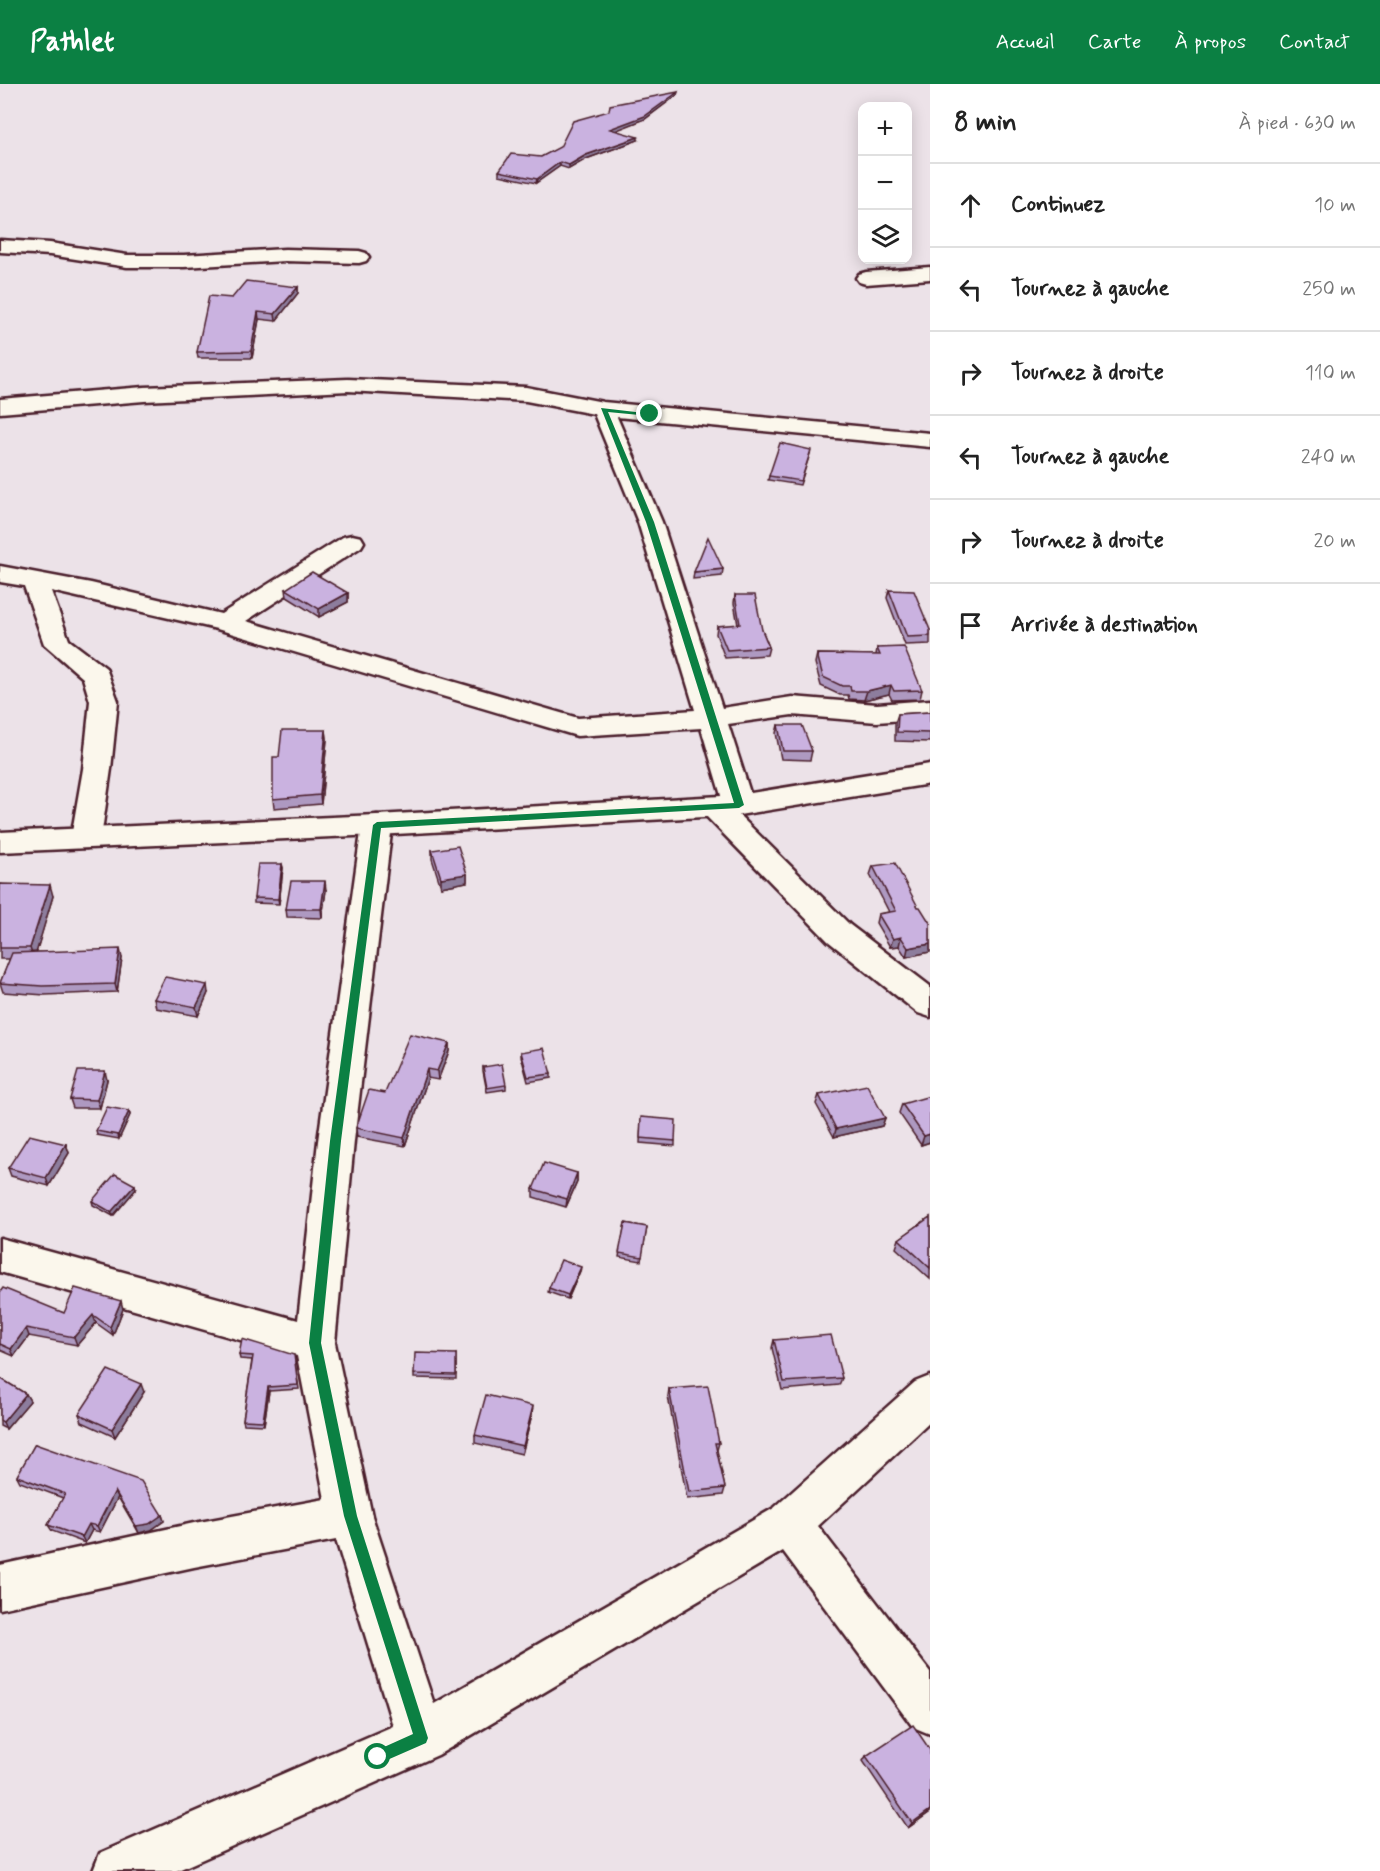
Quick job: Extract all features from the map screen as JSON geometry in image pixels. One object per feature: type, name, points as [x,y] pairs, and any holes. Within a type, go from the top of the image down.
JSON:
[{"type":"street","points":[[0,246],[50,249],[127,261],[184,261],[285,255],[359,257]]},
{"type":"street","points":[[866,278],[930,273]]},
{"type":"street","points":[[0,405],[144,394],[348,385],[526,394],[603,409],[930,440]]},
{"type":"street","points":[[603,409],[650,522],[712,718],[726,806],[839,933],[930,1004]]},
{"type":"street","points":[[225,624],[352,542]]},
{"type":"street","points":[[0,574],[91,591],[225,624],[577,727],[712,718],[792,706],[877,713],[930,709]]},
{"type":"street","points":[[35,581],[57,644],[96,674],[104,701],[97,770],[86,838]]},
{"type":"street","points":[[0,842],[726,806],[930,774]]},
{"type":"street","points":[[377,825],[336,1141],[315,1343],[350,1516],[421,1738]]},
{"type":"street","points":[[0,1255],[315,1343]]},
{"type":"street","points":[[118,1871],[421,1738],[789,1523],[930,1395]]},
{"type":"street","points":[[0,1587],[194,1545],[350,1516]]},
{"type":"street","points":[[789,1523],[930,1710]]},
{"type":"building","points":[[678,92],[645,116],[610,129],[638,137],[586,155],[569,165],[560,162],[537,179],[499,171],[511,154],[541,157],[560,147],[573,121],[609,111],[610,105]]},
{"type":"building","points":[[246,281],[298,287],[275,314],[258,312],[251,351],[197,352],[209,296],[232,298]]},
{"type":"building","points":[[780,443],[811,450],[801,481],[769,476]]},
{"type":"building","points":[[708,537],[723,569],[694,572]]},
{"type":"building","points":[[312,572],[348,593],[319,609],[286,589]]},
{"type":"building","points":[[889,590],[914,591],[930,630],[930,636],[907,637]]},
{"type":"building","points":[[735,595],[755,595],[762,630],[769,647],[727,650],[717,626],[740,624]]},
{"type":"building","points":[[904,647],[922,690],[894,691],[891,685],[867,691],[851,691],[850,686],[842,686],[823,677],[817,654],[880,655],[877,648]]},
{"type":"building","points":[[930,712],[930,733],[897,732],[898,714]]},
{"type":"building","points":[[778,725],[802,725],[812,751],[783,751]]},
{"type":"building","points":[[282,730],[326,730],[320,795],[273,799],[273,757],[279,757]]},
{"type":"building","points":[[458,846],[467,874],[441,878],[432,850]]},
{"type":"building","points":[[895,863],[918,907],[930,923],[930,944],[908,948],[901,937],[893,939],[878,914],[896,911],[873,866]]},
{"type":"building","points":[[258,864],[282,864],[278,899],[254,898]]},
{"type":"building","points":[[291,881],[325,881],[321,909],[286,909]]},
{"type":"building","points":[[0,884],[50,885],[30,948],[0,948]]},
{"type":"building","points":[[120,949],[115,984],[42,986],[0,983],[12,953]]},
{"type":"building","points":[[165,977],[207,985],[196,1007],[154,999]]},
{"type":"building","points":[[410,1034],[449,1043],[437,1071],[427,1069],[404,1138],[356,1128],[369,1090],[385,1093]]},
{"type":"building","points":[[544,1048],[551,1074],[528,1077],[521,1052]]},
{"type":"building","points":[[502,1064],[506,1085],[487,1088],[483,1067]]},
{"type":"building","points":[[78,1071],[105,1071],[97,1100],[70,1099]]},
{"type":"building","points":[[867,1085],[885,1118],[836,1129],[819,1095]]},
{"type":"building","points":[[930,1096],[930,1134],[924,1136],[902,1104]]},
{"type":"building","points":[[107,1107],[129,1111],[118,1135],[96,1131]]},
{"type":"building","points":[[641,1117],[676,1120],[675,1141],[640,1138]]},
{"type":"building","points":[[29,1135],[66,1144],[46,1178],[8,1168]]},
{"type":"building","points":[[544,1163],[577,1173],[567,1199],[533,1189]]},
{"type":"building","points":[[115,1174],[135,1185],[111,1212],[92,1201]]},
{"type":"building","points":[[930,1217],[930,1268],[899,1239]]},
{"type":"building","points":[[625,1223],[647,1227],[642,1257],[619,1253]]},
{"type":"building","points":[[561,1260],[581,1267],[568,1295],[549,1288]]},
{"type":"building","points":[[3,1288],[64,1313],[75,1288],[121,1301],[110,1327],[93,1315],[74,1337],[26,1328],[11,1349],[0,1344],[0,1292]]},
{"type":"building","points":[[831,1335],[842,1378],[784,1382],[774,1340]]},
{"type":"building","points":[[242,1339],[294,1355],[298,1385],[268,1387],[263,1421],[243,1420],[253,1356],[239,1355]]},
{"type":"building","points":[[415,1353],[456,1354],[456,1375],[414,1374]]},
{"type":"building","points":[[108,1370],[141,1384],[112,1429],[79,1414]]},
{"type":"building","points":[[0,1378],[26,1394],[3,1422],[0,1420]]},
{"type":"building","points":[[708,1386],[719,1443],[715,1443],[725,1488],[689,1492],[669,1389]]},
{"type":"building","points":[[486,1395],[533,1406],[523,1446],[475,1435]]},
{"type":"building","points":[[35,1444],[141,1481],[162,1515],[149,1524],[136,1526],[115,1491],[97,1526],[89,1524],[82,1537],[48,1525],[65,1494],[17,1476]]},
{"type":"building","points":[[913,1725],[930,1750],[930,1810],[912,1823],[866,1756]]},
{"type":"route","points":[[378,1757],[421,1738],[350,1516],[315,1343],[336,1141],[377,825],[739,805],[650,522],[603,409],[650,414]]}]
